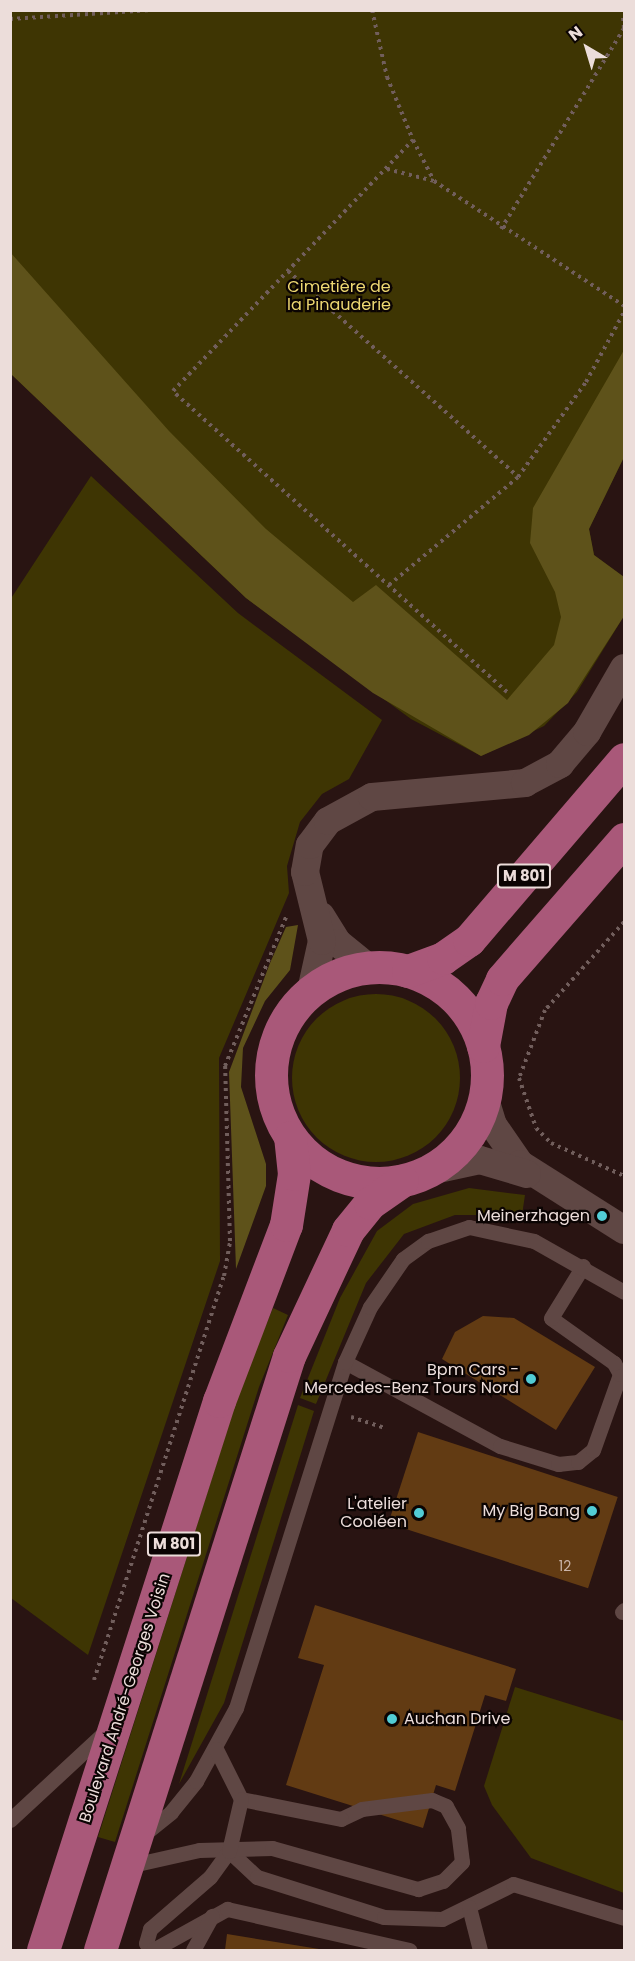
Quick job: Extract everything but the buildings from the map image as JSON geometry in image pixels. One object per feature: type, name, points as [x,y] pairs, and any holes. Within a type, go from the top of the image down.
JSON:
[{"type":"main road","name":"M 801","points":[[408,971],[443,958],[469,940],[624,759]]},
{"type":"main road","name":"M 801","points":[[100,1950],[289,1356],[348,1230],[370,1203],[416,1176],[465,1141],[485,1099],[483,1046],[491,1003],[502,979],[624,839]]},
{"type":"main road","name":"M 801","points":[[416,1176],[370,1183],[339,1176],[312,1160],[290,1137],[276,1108],[272,1060],[285,1022],[311,991],[339,975],[369,968],[408,971],[454,996],[483,1046]]},
{"type":"main road","name":"Boulevard André-Georges Voisin","points":[[43,1950],[219,1401],[286,1225],[294,1174],[290,1137]]},
{"type":"street","points":[[311,991],[322,941],[305,910],[305,872],[310,844],[328,821],[372,797],[525,783],[567,756],[624,668]]},
{"type":"street","points":[[305,910],[338,943],[369,968]]},
{"type":"street","points":[[485,1099],[507,1150],[543,1181],[624,1230]]},
{"type":"street","points":[[416,1176],[480,1160],[543,1181]]},
{"type":"lane","points":[[129,1855],[171,1812],[216,1749],[236,1708],[345,1362],[370,1307],[403,1259],[428,1241],[469,1227],[534,1240],[583,1266],[624,1292]]},
{"type":"lane","points":[[345,1362],[500,1446],[558,1464],[578,1462],[593,1450],[620,1374],[614,1363],[551,1318],[583,1266]]},
{"type":"lane","points":[[10,1820],[119,1718]]},
{"type":"lane","points":[[216,1749],[241,1799],[229,1851],[210,1877],[150,1929],[146,1943],[152,1950],[212,1916],[237,1910],[409,1950]]},
{"type":"lane","points":[[129,1855],[272,1848],[418,1889],[443,1881],[462,1863],[455,1818],[432,1800],[362,1809],[341,1819],[241,1799]]},
{"type":"lane","points":[[229,1851],[257,1877],[384,1917],[442,1919],[513,1884],[624,1918]]},
{"type":"lane","points":[[469,1907],[480,1950]]},
{"type":"lane","points":[[193,1950],[212,1916]]},
{"type":"path","points":[[10,19],[152,10]]},
{"type":"path","points":[[372,10],[387,77],[413,140],[434,181]]},
{"type":"path","points":[[501,229],[624,28],[623,10]]},
{"type":"path","points":[[413,140],[173,392],[507,692]]},
{"type":"path","points":[[386,169],[434,181],[501,229],[624,306]]},
{"type":"path","points":[[288,271],[519,477]]},
{"type":"path","points":[[389,585],[519,477],[586,382],[624,312]]},
{"type":"path","points":[[93,1683],[228,1258],[224,1092],[231,1044],[286,918],[305,910]]},
{"type":"path","points":[[624,922],[545,1010],[519,1078],[536,1128],[561,1148],[624,1176]]},
{"type":"path","points":[[343,1415],[385,1428]]},
{"type":"green space","name":"Cimetière de la Pinauderie","points":[[10,11],[624,11],[624,457],[589,529],[594,555],[624,577],[624,616],[577,692],[544,726],[481,756],[411,719],[246,598],[11,374]]},
{"type":"green space","points":[[91,476],[238,613],[382,720],[349,779],[322,794],[300,822],[287,866],[289,893],[219,1058],[220,1261],[88,1655],[11,1598],[10,600]]},
{"type":"green space","points":[[376,994],[408,1000],[423,1008],[435,1019],[446,1031],[454,1046],[460,1078],[454,1110],[446,1125],[435,1137],[423,1148],[408,1156],[376,1162],[344,1156],[329,1148],[317,1137],[306,1125],[298,1110],[292,1078],[298,1046],[306,1031],[317,1019],[329,1008],[344,1000]]},
{"type":"green space","points":[[469,1188],[525,1195],[522,1215],[455,1215],[404,1234],[366,1283],[316,1404],[300,1398],[340,1298],[377,1231],[413,1204]]},
{"type":"green space","points":[[273,1308],[288,1315],[259,1387],[115,1842],[98,1837],[242,1383]]},
{"type":"green space","points":[[298,1405],[314,1411],[224,1703],[179,1784]]},
{"type":"green space","points":[[515,1687],[624,1721],[624,1893],[531,1858],[492,1805],[484,1786]]},
{"type":"shaded area","points":[[10,252],[169,431],[266,529],[353,602],[376,585],[507,700],[554,645],[561,617],[555,592],[530,543],[533,508],[624,350],[624,457],[589,529],[594,555],[624,577],[624,616],[568,703],[529,735],[481,756],[373,693],[246,598],[11,374]]},
{"type":"shaded area","points":[[298,925],[290,970],[265,1001],[243,1048],[241,1087],[266,1164],[266,1186],[236,1269],[229,1072],[286,927]]},
{"type":"place","name":"Meinerzhagen","points":[[602,1216]]},
{"type":"place","name":"Bpm Cars - Mercedes-Benz Tours Nord","points":[[531,1379]]},
{"type":"place","name":"My Big Bang","points":[[592,1511]]},
{"type":"place","name":"L'atelier Cooléen","points":[[419,1513]]},
{"type":"place","name":"Auchan Drive","points":[[392,1719]]}]
